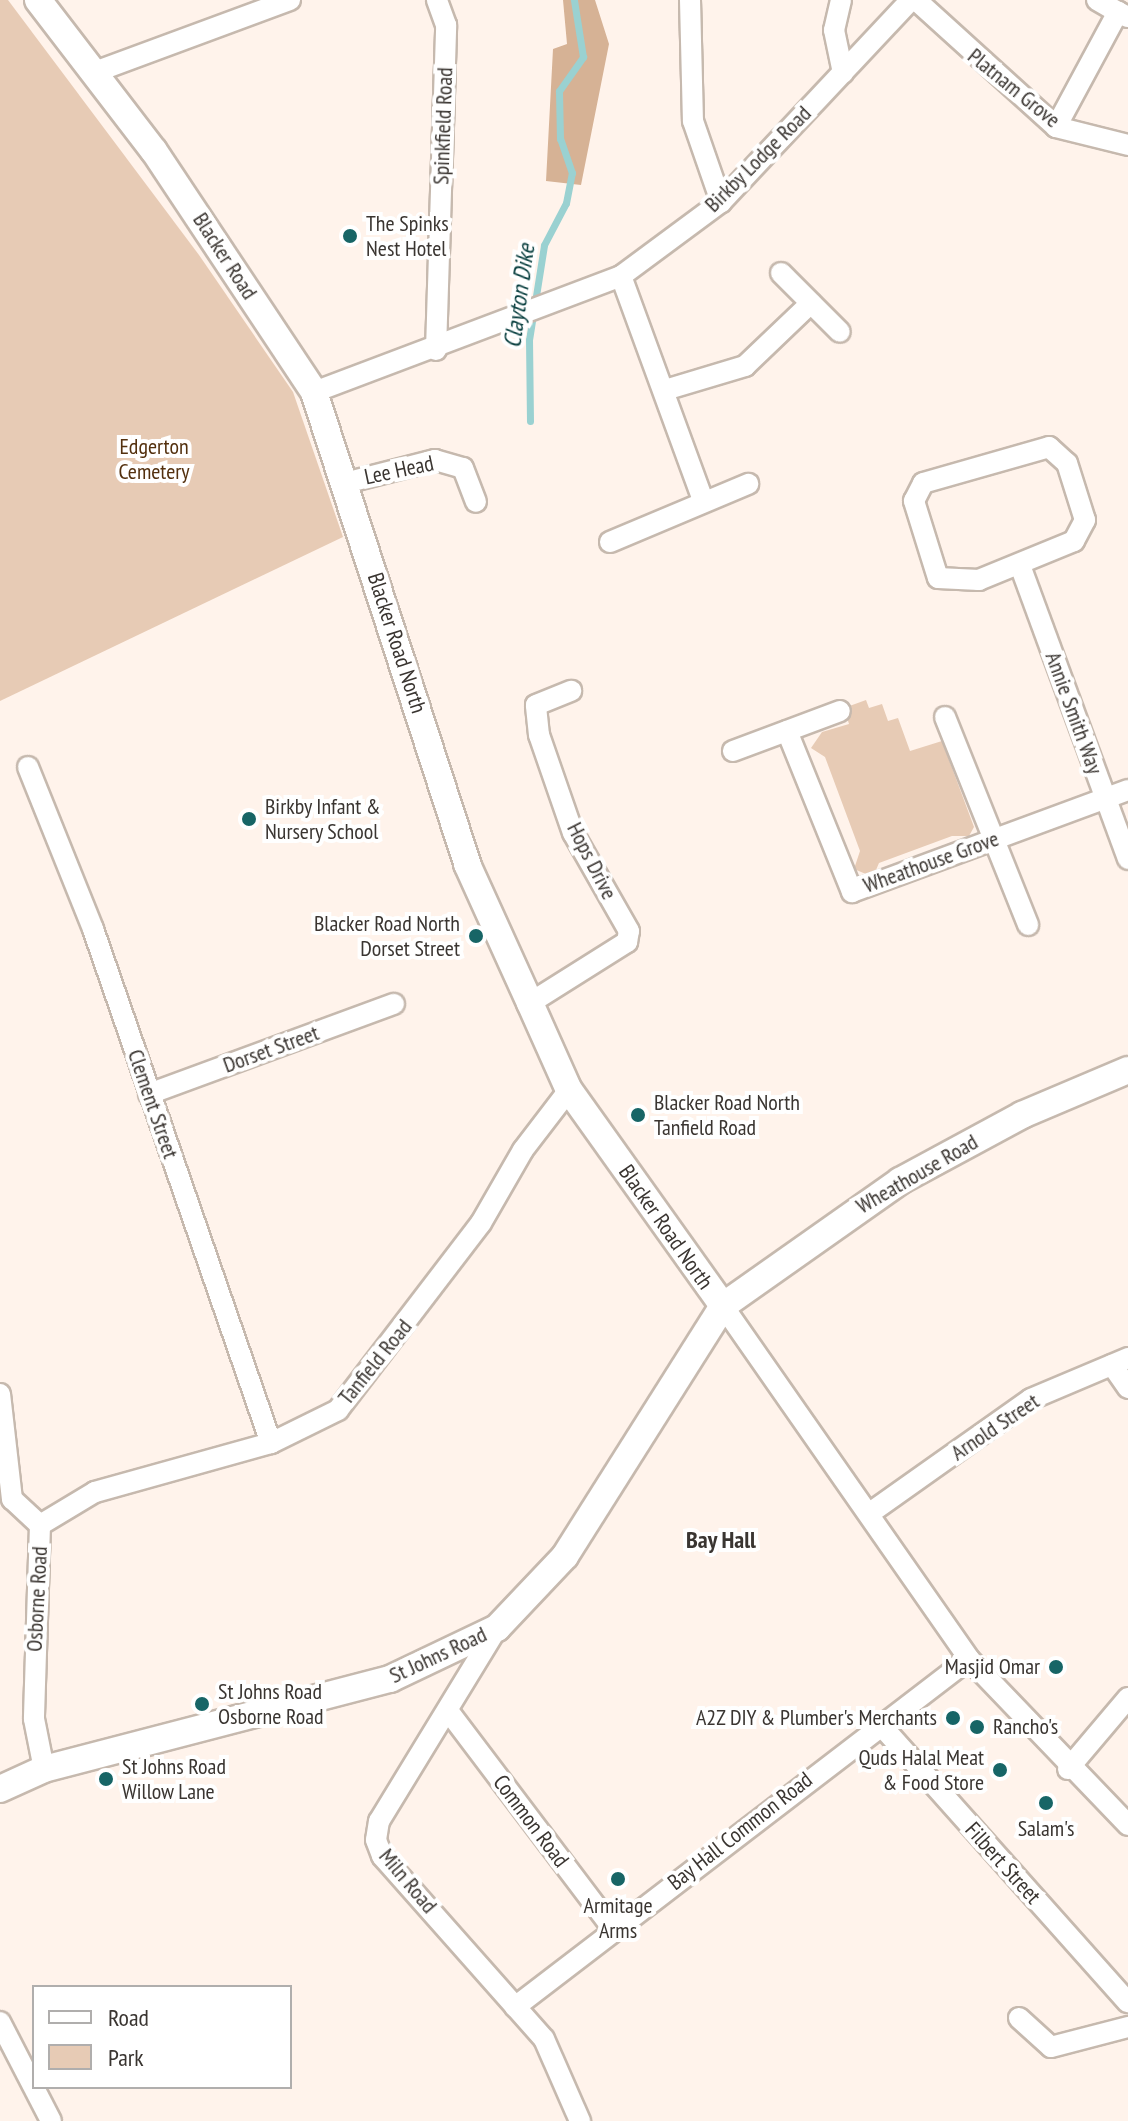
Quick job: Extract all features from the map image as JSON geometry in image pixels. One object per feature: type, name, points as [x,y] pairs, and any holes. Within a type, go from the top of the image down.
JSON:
[{"type":"street","name":"Blacker Road","points":[[38,0],[95,72],[314,392],[363,539]]},
{"type":"street","points":[[95,72],[290,0]]},
{"type":"street","name":"Spinkfield Road","points":[[436,350],[446,25],[437,0]]},
{"type":"street","points":[[690,0],[693,121],[721,202]]},
{"type":"street","points":[[841,0],[834,30],[843,73]]},
{"type":"street","name":"Birkby Lodge Road","points":[[314,392],[436,350],[621,276],[721,202],[913,0]]},
{"type":"street","name":"Platnam Grove","points":[[913,0],[1056,127],[1128,145]]},
{"type":"street","points":[[1056,127],[1123,14],[1097,0]]},
{"type":"street","points":[[781,273],[840,332]]},
{"type":"street","points":[[621,276],[703,500]]},
{"type":"street","points":[[665,390],[745,366],[811,303]]},
{"type":"street","points":[[1049,447],[1067,463],[1085,520],[1074,541],[1021,568],[956,583],[938,578],[914,501],[923,483],[1049,447]]},
{"type":"street","name":"Lee Head","points":[[345,483],[435,460],[463,468],[476,502]]},
{"type":"street","points":[[610,542],[703,500],[748,484]]},
{"type":"street","name":"Blacker Road North","points":[[363,539],[467,864],[569,1090],[870,1513],[969,1659],[1068,1769],[1128,1825]]},
{"type":"street","name":"Annie Smith Way","points":[[1021,568],[1128,859]]},
{"type":"street","name":"Hops Drive","points":[[530,1003],[627,942],[629,931],[573,833],[539,735],[536,705],[571,691]]},
{"type":"street","points":[[733,751],[840,711]]},
{"type":"street","points":[[945,717],[1028,925]]},
{"type":"street","name":"Wheathouse Grove","points":[[787,731],[852,892],[1128,790]]},
{"type":"street","name":"Clement Street","points":[[28,767],[93,929],[271,1443]]},
{"type":"street","name":"Dorset Street","points":[[149,1094],[394,1004]]},
{"type":"street","name":"Wheathouse Road","points":[[723,1306],[900,1181],[1022,1115],[1128,1070]]},
{"type":"street","name":"Tanfield Road","points":[[40,1525],[95,1492],[271,1443],[314,1425],[361,1386],[569,1090]]},
{"type":"street","name":"St Johns Road","points":[[0,1789],[44,1769],[390,1679],[497,1628],[565,1556],[723,1306]]},
{"type":"street","points":[[1120,1361],[1128,1388]]},
{"type":"street","name":"Arnold Street","points":[[870,1513],[1031,1399],[1120,1361]]},
{"type":"street","name":"Osborne Road","points":[[0,1394],[12,1499],[40,1525],[34,1719],[44,1769]]},
{"type":"street","name":"Miln Road","points":[[497,1628],[449,1712],[379,1821],[376,1840],[382,1856],[544,2039],[580,2121]]},
{"type":"street","name":"Bay Hall Common Road","points":[[515,2007],[879,1723],[969,1659]]},
{"type":"street","points":[[1068,1769],[1128,1698]]},
{"type":"street","name":"Common Road","points":[[449,1712],[613,1929]]},
{"type":"street","name":"Filbert Street","points":[[879,1723],[1128,2002]]},
{"type":"street","points":[[1019,2018],[1051,2047],[1128,2027]]},
{"type":"street","points":[[0,2022],[8,2059],[51,2121]]},
{"type":"green space","name":"Edgerton Cemetery","points":[[0,0],[8,0],[199,255],[293,392],[343,537],[0,701]]},
{"type":"green space","points":[[866,700],[869,708],[882,704],[888,721],[898,718],[910,751],[942,741],[974,827],[969,836],[952,836],[879,863],[873,877],[854,869],[860,851],[825,757],[811,748],[822,732],[849,724],[844,708]]},
{"type":"shaded area","points":[[563,0],[595,0],[609,44],[581,185],[546,181],[553,49],[567,44]]},
{"type":"waterway","name":"Clayton Dike","points":[[530,421],[529,340],[544,245],[566,203],[572,173],[560,139],[559,91],[583,57],[574,0]]},
{"type":"place","name":"The Spinks Nest Hotel","points":[[350,236]]},
{"type":"place","name":"Birkby Infant & Nursery School","points":[[249,819]]},
{"type":"place","name":"Blacker Road North Dorset Street","points":[[476,936]]},
{"type":"place","name":"Blacker Road North Tanfield Road","points":[[638,1115]]},
{"type":"place","name":"Masjid Omar","points":[[1056,1667]]},
{"type":"place","name":"St Johns Road Osborne Road","points":[[202,1704]]},
{"type":"place","name":"A2Z DIY & Plumber's Merchants","points":[[953,1718]]},
{"type":"place","name":"Rancho's","points":[[977,1727]]},
{"type":"place","name":"Quds Halal Meat & Food Store","points":[[1000,1770]]},
{"type":"place","name":"St Johns Road Willow Lane","points":[[106,1779]]},
{"type":"place","name":"Salam's","points":[[1046,1803]]},
{"type":"place","name":"Armitage Arms","points":[[618,1879]]},
{"type":"district","name":"Bay Hall","points":[[721,1540]]}]
